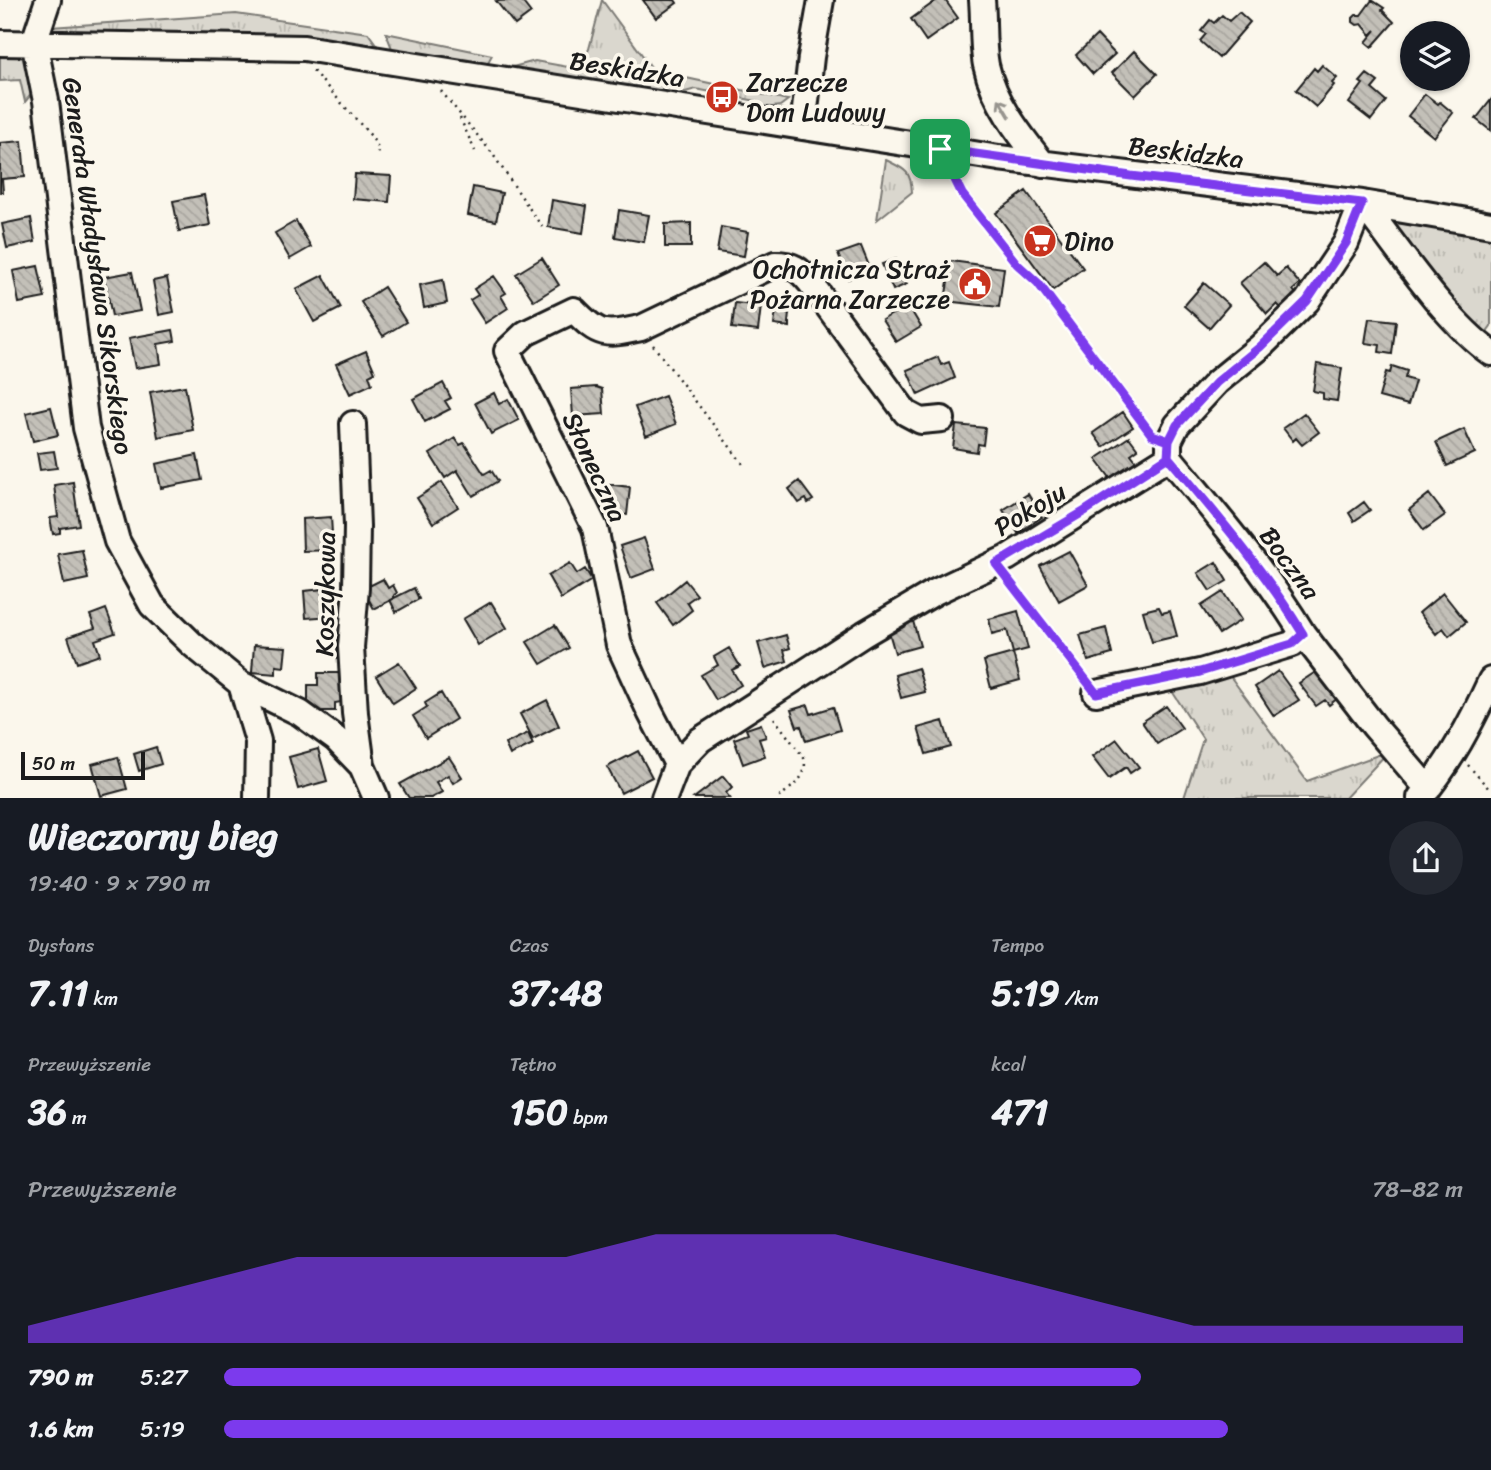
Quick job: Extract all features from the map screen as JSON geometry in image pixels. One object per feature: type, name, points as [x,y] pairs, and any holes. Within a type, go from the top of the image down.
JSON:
[{"type":"street","points":[[34,42],[48,0]]},
{"type":"street","points":[[803,127],[821,0]]},
{"type":"street","points":[[982,0],[986,65],[998,99],[1026,144],[1043,164]]},
{"type":"street","name":"Generała Władysława Sikorskiego","points":[[34,42],[48,119],[86,428],[117,541],[152,605],[192,644],[241,684],[300,713],[335,739],[362,765],[376,798]]},
{"type":"street","name":"Beskidzka","points":[[0,43],[292,47],[940,149],[1362,203],[1491,225]]},
{"type":"street","points":[[1362,203],[1440,303],[1480,346],[1491,353]]},
{"type":"street","name":"Pokoju","points":[[664,798],[677,764],[700,740],[864,634],[935,592],[996,564],[1085,511],[1169,449],[1177,425],[1217,382],[1260,347],[1307,301],[1346,243],[1362,203]]},
{"type":"street","points":[[640,328],[775,264],[787,264],[798,268],[810,282],[906,413],[921,421],[942,419]]},
{"type":"street","name":"Słoneczna","points":[[640,328],[623,332],[600,332],[592,329],[574,310],[526,333],[507,351],[596,528],[619,645],[677,764]]},
{"type":"street","name":"Koszykowa","points":[[353,424],[356,588],[351,647],[355,713],[362,765]]},
{"type":"street","name":"Boczna","points":[[1096,693],[1200,672],[1292,644],[1303,634],[1286,606],[1169,449]]},
{"type":"street","points":[[1303,634],[1424,794],[1454,749],[1491,680]]},
{"type":"street","points":[[241,684],[258,741],[257,798]]},
{"type":"path","points":[[292,47],[371,136],[379,149],[376,156]]},
{"type":"path","points":[[422,66],[492,153],[542,227]]},
{"type":"path","points":[[459,115],[475,151]]},
{"type":"path","points":[[940,149],[962,194],[1017,264],[1038,283],[1152,435],[1169,449]]},
{"type":"path","points":[[640,328],[743,464]]},
{"type":"path","points":[[996,564],[1096,693]]},
{"type":"path","points":[[762,701],[804,758],[805,764],[805,772],[800,780],[778,798]]},
{"type":"path","points":[[1454,749],[1491,791]]},
{"type":"green space","points":[[602,0],[654,71],[788,100],[780,106],[765,108],[756,101],[696,89],[678,94],[509,68],[535,61],[568,67],[582,63],[589,49]]},
{"type":"green space","points":[[236,14],[368,33],[381,51],[237,33],[48,34],[51,27]]},
{"type":"green space","points":[[386,33],[492,55],[487,64],[393,51]]},
{"type":"green space","points":[[0,55],[26,55],[34,91],[25,102],[20,80],[0,81]]},
{"type":"green space","points":[[886,160],[905,171],[910,179],[912,192],[877,220]]},
{"type":"green space","points":[[1398,223],[1491,237],[1491,326],[1480,341],[1393,227]]},
{"type":"green space","points":[[1227,672],[1307,781],[1389,751],[1345,798],[1184,798],[1203,739],[1168,685]]},
{"type":"building","points":[[521,0],[531,13],[515,25],[496,1]]},
{"type":"building","points":[[643,0],[675,0],[677,3],[656,18]]},
{"type":"building","points":[[937,0],[945,0],[958,18],[926,41],[911,19]]},
{"type":"building","points":[[1372,0],[1384,8],[1382,10],[1394,22],[1372,47],[1366,42],[1376,30],[1371,35],[1362,24],[1353,22],[1353,18],[1361,15]]},
{"type":"building","points":[[1239,12],[1250,22],[1219,58],[1200,41],[1206,34],[1201,31],[1210,20],[1214,23],[1222,15],[1229,21]]},
{"type":"building","points":[[1097,35],[1115,54],[1093,74],[1076,55]]},
{"type":"building","points":[[1134,51],[1157,74],[1135,96],[1112,73]]},
{"type":"building","points":[[1322,65],[1337,78],[1316,107],[1296,90],[1314,68],[1317,71]]},
{"type":"building","points":[[1367,74],[1378,82],[1372,89],[1386,101],[1371,120],[1349,103]]},
{"type":"building","points":[[1425,94],[1453,113],[1434,137],[1408,116]]},
{"type":"building","points":[[1491,100],[1491,131],[1476,119]]},
{"type":"building","points":[[22,141],[25,177],[2,179],[3,192],[0,192],[0,143]]},
{"type":"building","points":[[355,174],[391,176],[389,202],[353,199]]},
{"type":"building","points":[[473,187],[502,193],[496,221],[468,215]]},
{"type":"building","name":"Dino","points":[[1026,191],[1083,268],[1053,290],[996,213]]},
{"type":"building","points":[[204,195],[210,225],[179,231],[173,201]]},
{"type":"building","points":[[552,200],[587,206],[583,233],[548,227]]},
{"type":"building","points":[[619,210],[649,215],[644,242],[615,237]]},
{"type":"building","points":[[31,218],[35,242],[7,248],[2,224]]},
{"type":"building","points":[[296,221],[311,247],[290,259],[275,233]]},
{"type":"building","points":[[691,223],[691,247],[665,247],[665,224]]},
{"type":"building","points":[[721,227],[748,232],[744,256],[717,252]]},
{"type":"building","points":[[861,246],[871,271],[848,279],[838,254]]},
{"type":"building","points":[[542,258],[559,285],[534,301],[516,274]]},
{"type":"building","points":[[896,259],[907,284],[893,290],[882,264]]},
{"type":"building","name":"Ochotnicza Straż Pożarna Zarzecze","points":[[951,261],[1004,268],[999,307],[945,301]]},
{"type":"building","points":[[1264,262],[1277,276],[1286,268],[1300,284],[1293,290],[1296,294],[1281,308],[1277,304],[1267,314],[1240,283]]},
{"type":"building","points":[[38,266],[45,298],[19,303],[13,271]]},
{"type":"building","points":[[132,272],[140,311],[112,316],[104,277]]},
{"type":"building","points":[[323,275],[341,308],[314,322],[296,289]]},
{"type":"building","points":[[494,276],[506,293],[501,296],[508,308],[485,323],[470,300],[478,295],[474,289]]},
{"type":"building","points":[[167,278],[174,312],[159,315],[153,281]]},
{"type":"building","points":[[443,280],[447,303],[424,308],[420,285]]},
{"type":"building","points":[[1204,283],[1229,305],[1209,328],[1184,306]]},
{"type":"building","points":[[384,287],[406,322],[383,336],[361,302]]},
{"type":"building","points":[[777,302],[790,304],[790,327],[774,325]]},
{"type":"building","points":[[735,303],[761,306],[758,331],[732,328]]},
{"type":"building","points":[[908,305],[921,327],[896,342],[882,320]]},
{"type":"building","points":[[1369,318],[1396,321],[1392,354],[1379,352],[1380,345],[1365,343]]},
{"type":"building","points":[[173,330],[175,341],[158,344],[161,364],[135,368],[129,338]]},
{"type":"building","points":[[366,351],[375,372],[369,375],[372,384],[350,394],[336,364]]},
{"type":"building","points":[[938,357],[941,365],[949,362],[955,378],[918,395],[907,370]]},
{"type":"building","points":[[1317,364],[1342,368],[1337,401],[1323,399],[1323,393],[1313,391]]},
{"type":"building","points":[[1392,366],[1407,371],[1405,378],[1415,381],[1408,405],[1379,397],[1386,372],[1390,373]]},
{"type":"building","points":[[443,383],[451,398],[445,401],[450,409],[425,422],[413,399]]},
{"type":"building","points":[[185,386],[193,430],[158,437],[150,392]]},
{"type":"building","points":[[571,389],[602,389],[604,414],[573,416]]},
{"type":"building","points":[[494,393],[499,404],[508,399],[519,420],[491,434],[475,403]]},
{"type":"building","points":[[665,396],[676,424],[646,436],[635,407]]},
{"type":"building","points":[[51,407],[58,435],[33,441],[26,413]]},
{"type":"building","points":[[1123,412],[1133,427],[1103,447],[1093,433]]},
{"type":"building","points":[[1304,413],[1319,432],[1302,445],[1296,438],[1293,441],[1283,428]]},
{"type":"building","points":[[956,425],[985,428],[983,445],[978,444],[977,452],[953,448]]},
{"type":"building","points":[[1464,429],[1475,453],[1447,466],[1436,442]]},
{"type":"building","points":[[1129,437],[1138,449],[1131,454],[1137,462],[1111,479],[1096,459]]},
{"type":"building","points":[[455,438],[460,445],[464,443],[484,474],[491,470],[498,481],[473,496],[457,470],[445,478],[430,454]]},
{"type":"building","points":[[54,451],[57,468],[40,470],[37,453]]},
{"type":"building","points":[[197,455],[202,480],[161,488],[156,464]]},
{"type":"building","points":[[799,481],[813,500],[808,503],[806,499],[799,503],[789,489]]},
{"type":"building","points":[[73,482],[79,525],[60,528],[60,533],[53,534],[50,518],[58,517],[54,485]]},
{"type":"building","points":[[442,482],[458,507],[433,523],[417,498]]},
{"type":"building","points":[[605,484],[630,487],[627,515],[601,512]]},
{"type":"building","points":[[1028,494],[1042,517],[1018,533],[1003,510]]},
{"type":"building","points":[[1429,494],[1445,515],[1424,530],[1409,510]]},
{"type":"building","points":[[1364,502],[1370,510],[1354,521],[1349,513]]},
{"type":"building","points":[[331,517],[333,550],[303,551],[302,519]]},
{"type":"building","points":[[644,538],[655,569],[631,578],[620,546]]},
{"type":"building","points":[[82,550],[88,579],[64,584],[58,554]]},
{"type":"building","points":[[1069,551],[1088,585],[1059,601],[1040,566]]},
{"type":"building","points":[[1216,562],[1227,581],[1210,591],[1198,573]]},
{"type":"building","points":[[570,563],[577,574],[585,569],[592,580],[561,599],[548,576]]},
{"type":"building","points":[[383,579],[388,588],[393,585],[397,593],[393,599],[374,609],[363,589]]},
{"type":"building","points":[[685,580],[697,595],[687,602],[692,610],[673,625],[657,603]]},
{"type":"building","points":[[333,588],[332,616],[306,618],[304,591]]},
{"type":"building","points":[[414,588],[419,599],[396,612],[390,600]]},
{"type":"building","points":[[1223,592],[1241,620],[1219,634],[1201,606]]},
{"type":"building","points":[[1443,593],[1466,622],[1449,636],[1443,628],[1436,634],[1419,613]]},
{"type":"building","points":[[491,602],[507,628],[478,645],[463,619]]},
{"type":"building","points":[[1159,607],[1162,613],[1170,611],[1177,636],[1152,642],[1143,611]]},
{"type":"building","points":[[106,609],[115,633],[95,640],[100,655],[77,663],[68,637],[95,628],[90,615]]},
{"type":"building","points":[[1018,611],[1028,649],[1013,653],[1007,630],[992,634],[989,619]]},
{"type":"building","points":[[913,621],[920,646],[895,653],[888,629]]},
{"type":"building","points":[[555,625],[569,648],[541,664],[527,642]]},
{"type":"building","points":[[1106,628],[1112,654],[1088,661],[1080,635]]},
{"type":"building","points":[[786,635],[790,648],[784,650],[787,661],[765,668],[758,643]]},
{"type":"building","points":[[254,645],[286,647],[284,667],[276,666],[276,674],[252,672]]},
{"type":"building","points":[[729,648],[740,666],[732,670],[741,685],[716,700],[701,675],[718,665],[714,657]]},
{"type":"building","points":[[1013,653],[1020,680],[991,688],[984,661]]},
{"type":"building","points":[[399,662],[416,688],[393,703],[376,676]]},
{"type":"building","points":[[1323,667],[1343,694],[1329,705],[1325,700],[1316,706],[1299,683]]},
{"type":"building","points":[[918,668],[925,692],[901,698],[895,675]]},
{"type":"building","points":[[1278,671],[1299,700],[1274,716],[1255,687]]},
{"type":"building","points":[[318,673],[341,673],[341,702],[335,703],[335,711],[308,711],[308,685],[318,685]]},
{"type":"building","points":[[441,693],[456,719],[426,738],[413,716],[427,707],[425,703]]},
{"type":"building","points":[[547,700],[559,726],[533,739],[520,714]]},
{"type":"building","points":[[808,705],[811,714],[833,707],[840,730],[806,741],[791,710]]},
{"type":"building","points":[[1166,706],[1182,728],[1157,744],[1142,722]]},
{"type":"building","points":[[943,721],[951,747],[926,754],[918,728]]},
{"type":"building","points":[[761,724],[766,737],[759,739],[765,756],[743,764],[734,739],[748,734],[746,729]]},
{"type":"building","points":[[528,733],[533,744],[510,755],[505,744]]},
{"type":"building","points":[[1117,739],[1139,767],[1130,773],[1126,767],[1109,779],[1092,757]]},
{"type":"building","points":[[156,747],[161,764],[139,771],[134,754]]},
{"type":"building","points":[[318,749],[327,781],[298,789],[289,757]]},
{"type":"building","points":[[638,751],[652,777],[621,793],[607,767]]},
{"type":"building","points":[[118,757],[127,789],[101,796],[92,764]]},
{"type":"building","points":[[449,757],[462,777],[453,783],[448,775],[436,782],[442,792],[431,798],[409,798],[400,784]]},
{"type":"building","points":[[723,776],[732,787],[726,793],[730,798],[694,798]]},
{"type":"place","name":"Zarzecze Dom Ludowy","points":[[722,97]]},
{"type":"place","name":"Dino","points":[[1040,241]]},
{"type":"place","name":"Ochotnicza Straż Pożarna Zarzecze","points":[[975,284]]},
{"type":"route","points":[[940,149],[962,194],[1017,264],[1038,283],[1152,435],[1169,441],[1168,457],[996,564],[1096,693],[1200,672],[1292,644],[1303,634],[1286,606],[1235,537],[1168,457],[1169,441],[1177,425],[1217,382],[1260,347],[1307,301],[1346,243],[1362,203],[1131,176],[940,149]]}]
